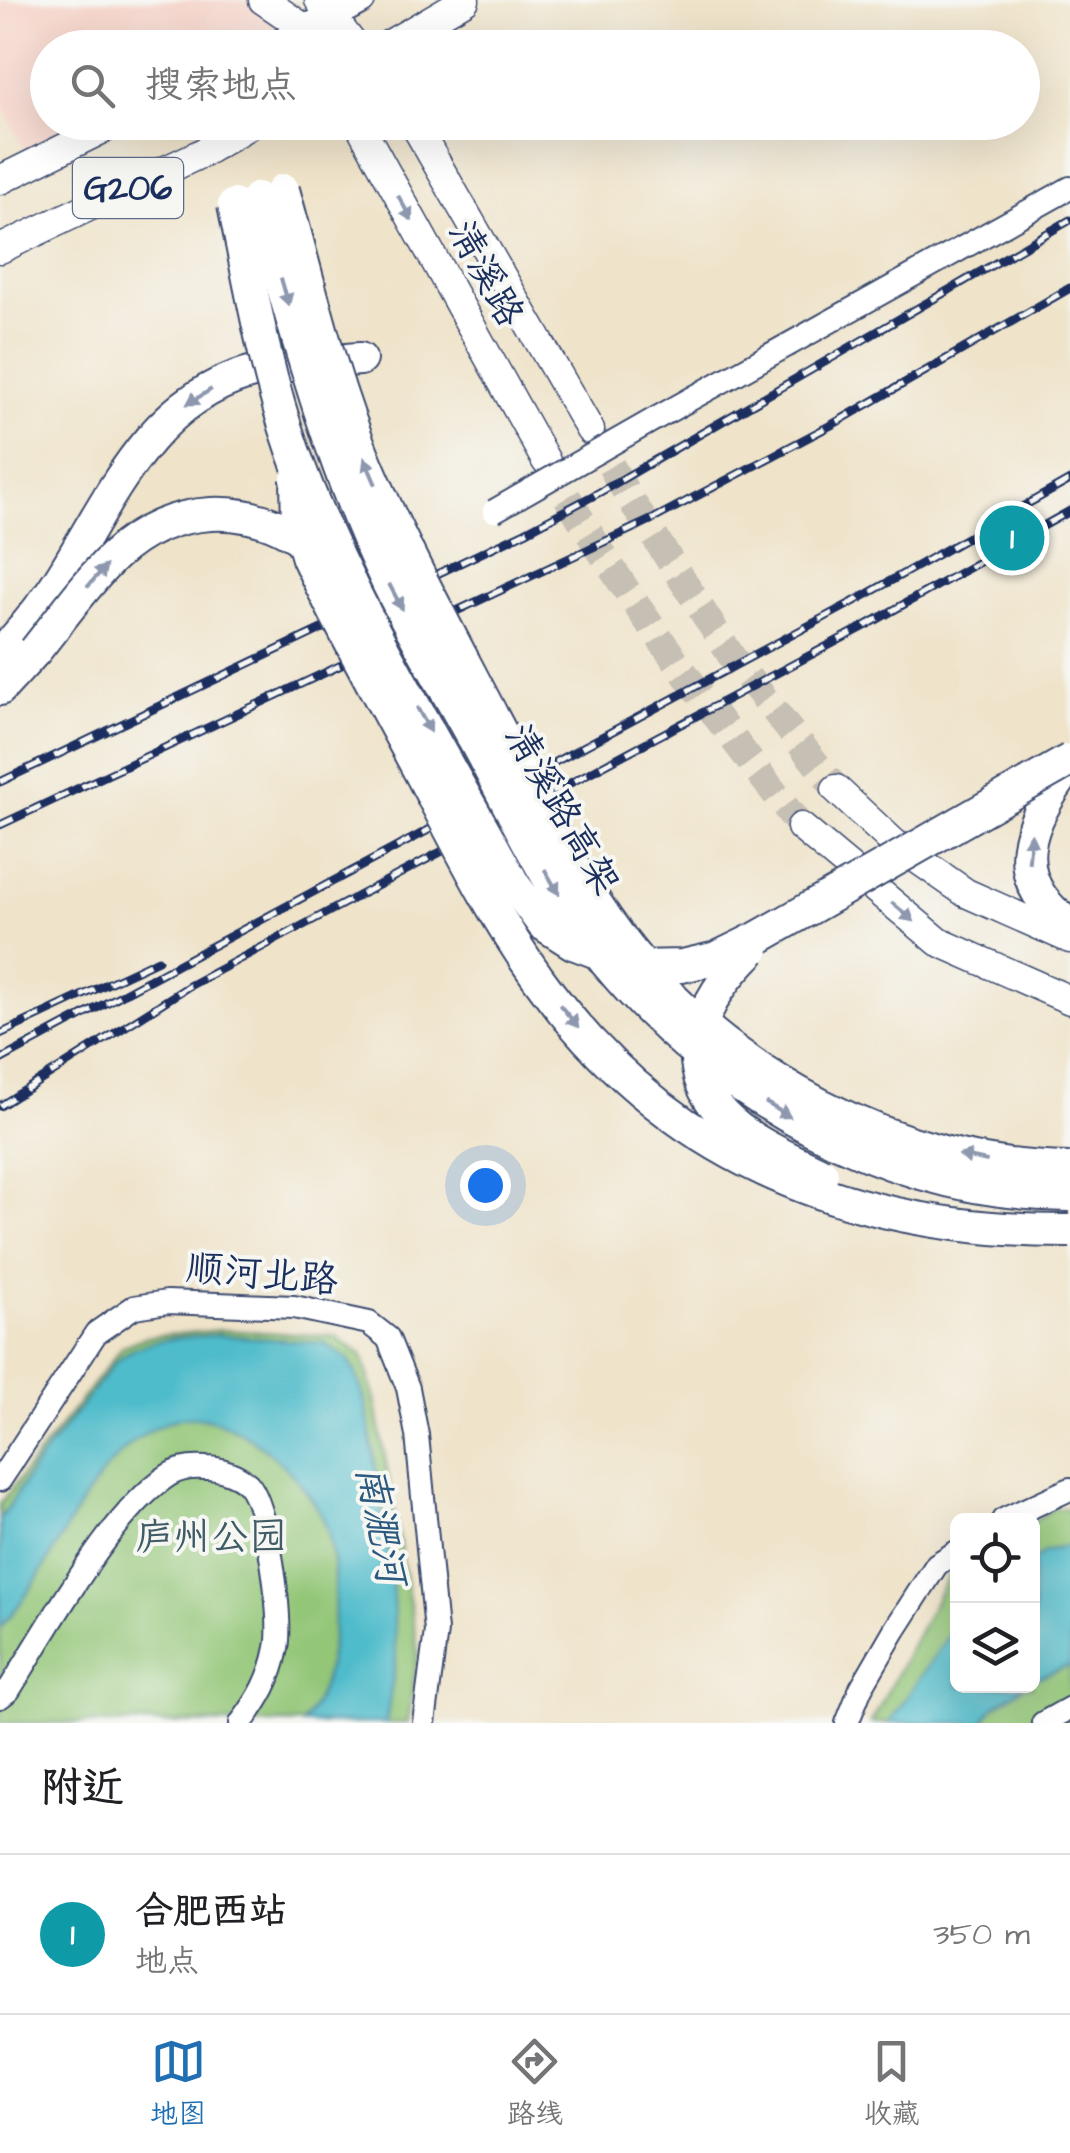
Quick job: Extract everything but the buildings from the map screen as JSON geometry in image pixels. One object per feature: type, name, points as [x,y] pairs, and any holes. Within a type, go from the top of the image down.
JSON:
[{"type":"highway","points":[[258,198],[272,374],[293,449],[360,602],[514,885],[543,924],[573,944],[637,967],[682,966],[716,958],[1070,760],[798,915],[751,952],[718,988],[705,1010],[698,1034],[697,1058],[703,1084],[717,1108],[740,1129],[834,1180],[946,1224]]},
{"type":"highway","name":"清溪路高架","points":[[258,198],[414,569],[568,859],[622,941],[673,998],[711,1032],[796,1091],[846,1116],[927,1147],[984,1161],[1070,1169]]},
{"type":"highway","name":"清溪路高架","points":[[258,198],[310,383],[340,470],[388,583],[556,890],[605,960],[656,1018],[694,1053],[783,1114],[823,1134],[924,1173],[976,1186],[1070,1195]]},
{"type":"highway","points":[[0,655],[62,575],[139,449],[183,408],[244,374],[292,364],[361,372],[310,437],[298,465],[298,526],[308,558],[486,897],[538,978],[571,1020],[648,1097],[732,1155],[794,1184],[862,1206],[946,1224],[1012,1231],[1070,1231]]},
{"type":"highway","points":[[0,688],[113,557],[155,527],[183,517],[231,513],[256,517],[284,529],[319,555],[360,602]]},
{"type":"highway","points":[[1070,766],[1048,794],[1026,854],[1030,876],[1041,898],[1070,925]]},
{"type":"main road","points":[[263,0],[301,30]]},
{"type":"main road","points":[[342,30],[325,8],[361,0]]},
{"type":"main road","points":[[414,30],[465,0]]},
{"type":"main road","name":"G206","points":[[0,180],[81,140]]},
{"type":"main road","name":"G206","points":[[0,249],[224,140]]},
{"type":"main road","name":"清溪路","points":[[368,140],[546,461]]},
{"type":"main road","name":"清溪路","points":[[423,140],[590,430]]},
{"type":"main road","points":[[836,789],[894,843],[966,893],[1070,939]]},
{"type":"main road","points":[[801,828],[939,942],[1070,1000]]},
{"type":"street","points":[[494,512],[1070,188]]},
{"type":"street","name":"顺河北路","points":[[0,1480],[96,1333],[134,1306],[167,1302],[294,1307],[369,1323],[388,1338],[408,1388],[417,1435],[436,1631],[424,1723]]},
{"type":"street","points":[[0,1697],[9,1690],[116,1526],[172,1473],[191,1467],[212,1468],[246,1482],[255,1496],[265,1525],[280,1626],[267,1686],[241,1723]]},
{"type":"street","points":[[1018,1513],[1070,1489]]},
{"type":"street","points":[[847,1723],[861,1688],[894,1630],[937,1564],[950,1555]]},
{"type":"street","points":[[1044,1723],[1070,1708]]},
{"type":"shaded area","points":[[0,0],[263,0],[307,30],[30,30],[30,140],[81,140],[31,164],[0,100]]},
{"type":"green space","name":"庐州公园","points":[[221,1330],[336,1336],[362,1355],[375,1399],[418,1652],[408,1723],[0,1723],[0,1504],[123,1346],[146,1337]]},
{"type":"green space","points":[[1070,1508],[1070,1723],[871,1723],[950,1573],[950,1693],[1040,1693],[1040,1517],[1052,1509]]},
{"type":"water","name":"南淝河","points":[[218,1335],[324,1343],[348,1359],[356,1374],[366,1404],[392,1578],[396,1658],[386,1723],[302,1723],[323,1684],[333,1632],[334,1578],[328,1532],[320,1512],[288,1470],[243,1434],[219,1422],[195,1417],[173,1420],[143,1435],[117,1457],[95,1483],[21,1602],[0,1627],[0,1520],[33,1468],[116,1361],[127,1353],[164,1340]]},
{"type":"water","points":[[1070,1545],[1070,1666],[1040,1677],[1040,1555]]},
{"type":"water","points":[[950,1633],[950,1693],[1014,1693],[994,1707],[981,1723],[889,1723]]},
{"type":"tunnel","points":[[590,430],[732,657],[836,789]]},
{"type":"tunnel","points":[[546,461],[635,603],[801,827]]},
{"type":"railway","points":[[0,782],[525,532],[1070,220]]},
{"type":"railway","points":[[0,825],[655,518],[835,423],[1070,288]]},
{"type":"railway","points":[[0,1060],[853,602],[1070,480]]},
{"type":"railway","points":[[0,1106],[189,986],[867,625],[1070,511]]},
{"type":"railway","points":[[0,1034],[158,960]]},
{"type":"place","name":"合肥西站","points":[[1012,538]]}]
